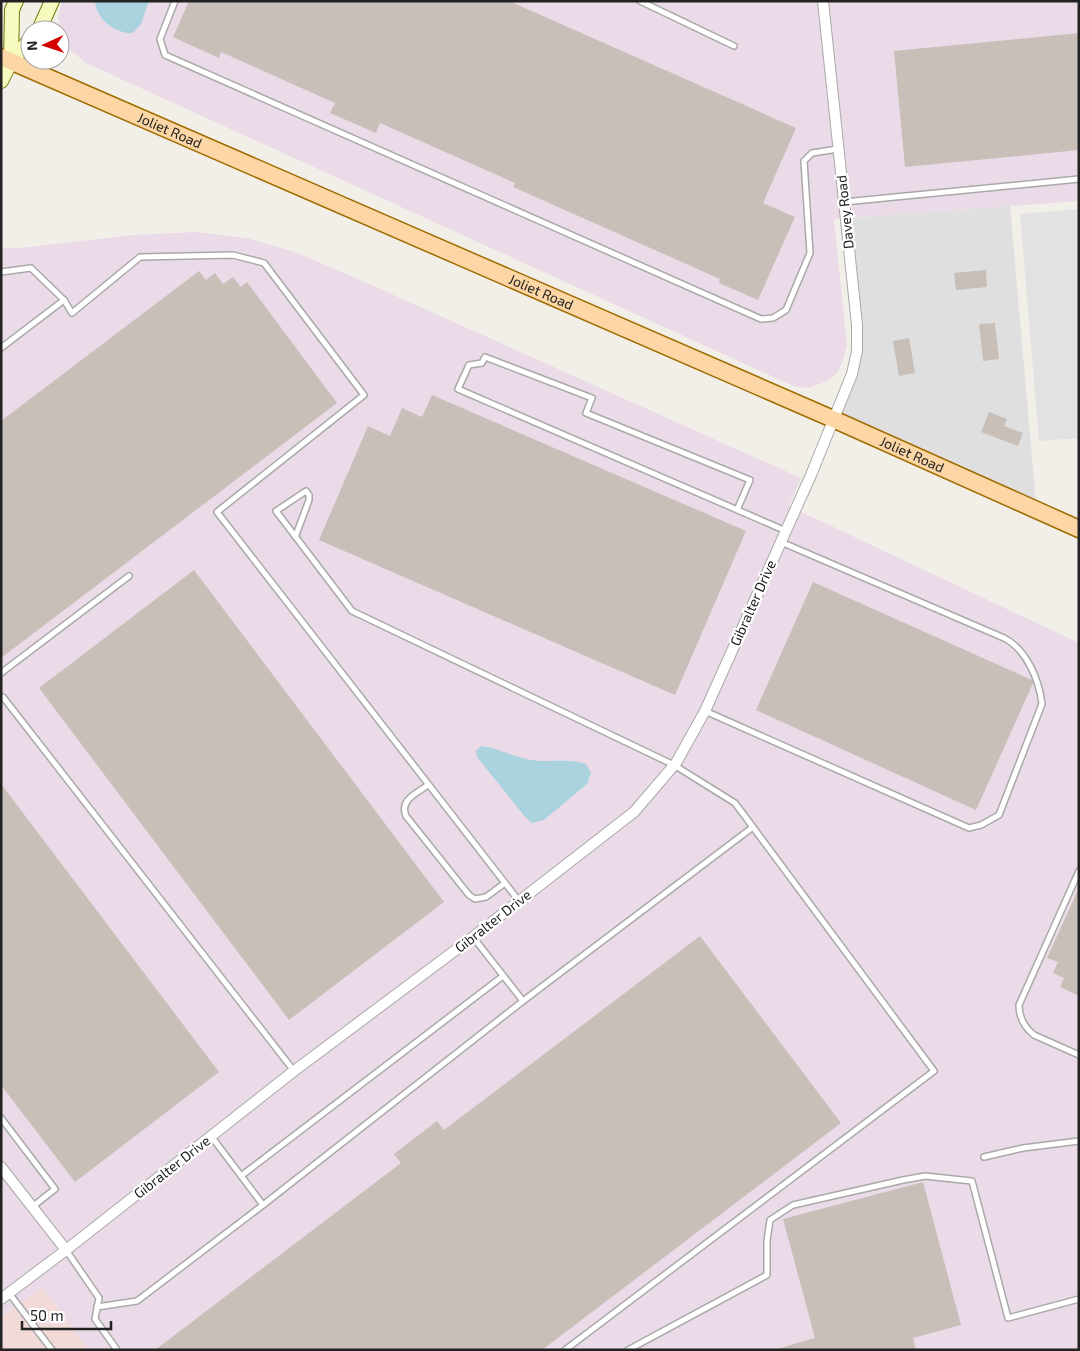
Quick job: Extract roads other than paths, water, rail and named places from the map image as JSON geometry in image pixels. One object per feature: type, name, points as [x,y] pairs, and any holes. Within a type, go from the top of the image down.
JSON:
[{"type":"main road","name":"Joliet Road","points":[[6,59],[1079,528]]},
{"type":"street","points":[[1,82],[12,10],[16,1]]},
{"type":"street","points":[[43,20],[52,1]]},
{"type":"street","name":"Davey Road","points":[[823,1],[839,149],[857,351],[852,374],[833,419]]},
{"type":"street","points":[[6,59],[20,48]]},
{"type":"street","name":"Gibralter Drive","points":[[5,1296],[294,1071],[473,937],[634,812],[674,765],[705,711],[811,475],[833,419]]},
{"type":"street","points":[[1,1167],[66,1250]]},
{"type":"lane","points":[[175,1],[160,39],[165,55],[761,319],[773,318],[786,310],[810,253],[804,161],[812,152],[839,149]]},
{"type":"lane","points":[[640,1],[734,46]]},
{"type":"lane","points":[[844,202],[1079,179]]},
{"type":"lane","points":[[1,272],[31,268],[64,300],[72,313],[140,257],[233,254],[264,263],[364,395],[217,512],[519,901]]},
{"type":"lane","points":[[1,348],[64,300]]},
{"type":"lane","points":[[737,510],[750,480],[586,413],[592,398],[485,357],[482,363],[469,365],[458,388],[737,510],[786,531]]},
{"type":"lane","points":[[296,535],[309,500],[309,495],[306,491],[276,511],[352,611],[674,765],[735,803],[934,1071],[564,1350]]},
{"type":"lane","points":[[705,711],[969,828],[980,825],[999,815],[1042,704],[1041,695],[1021,650],[1013,642],[781,542]]},
{"type":"lane","points":[[1,673],[129,576]]},
{"type":"lane","points":[[1,698],[3,696],[294,1071]]},
{"type":"lane","points":[[428,785],[407,801],[404,807],[406,816],[469,895],[475,899],[486,897],[505,883]]},
{"type":"lane","points":[[97,1307],[137,1301],[263,1205],[523,1001],[754,827]]},
{"type":"lane","points":[[1079,871],[1019,1004],[1019,1012],[1028,1030],[1079,1055]]},
{"type":"lane","points":[[473,937],[523,1001]]},
{"type":"lane","points":[[241,1176],[503,976]]},
{"type":"lane","points":[[1,1118],[55,1189],[32,1207]]},
{"type":"lane","points":[[211,1136],[263,1205]]},
{"type":"lane","points":[[984,1157],[1032,1147],[1079,1141]]},
{"type":"lane","points":[[628,1350],[767,1275],[766,1241],[770,1220],[793,1205],[925,1176],[972,1181],[1008,1318],[1079,1299]]},
{"type":"lane","points":[[66,1250],[99,1298],[95,1318],[117,1350]]},
{"type":"lane","points":[[5,1296],[52,1350]]},
{"type":"water","points":[[95,1],[149,1],[141,24],[133,33],[127,33],[114,28],[103,20],[96,8]]},
{"type":"water","points":[[481,746],[531,760],[579,762],[586,764],[591,773],[587,784],[544,820],[532,823],[477,757],[476,751]]}]
